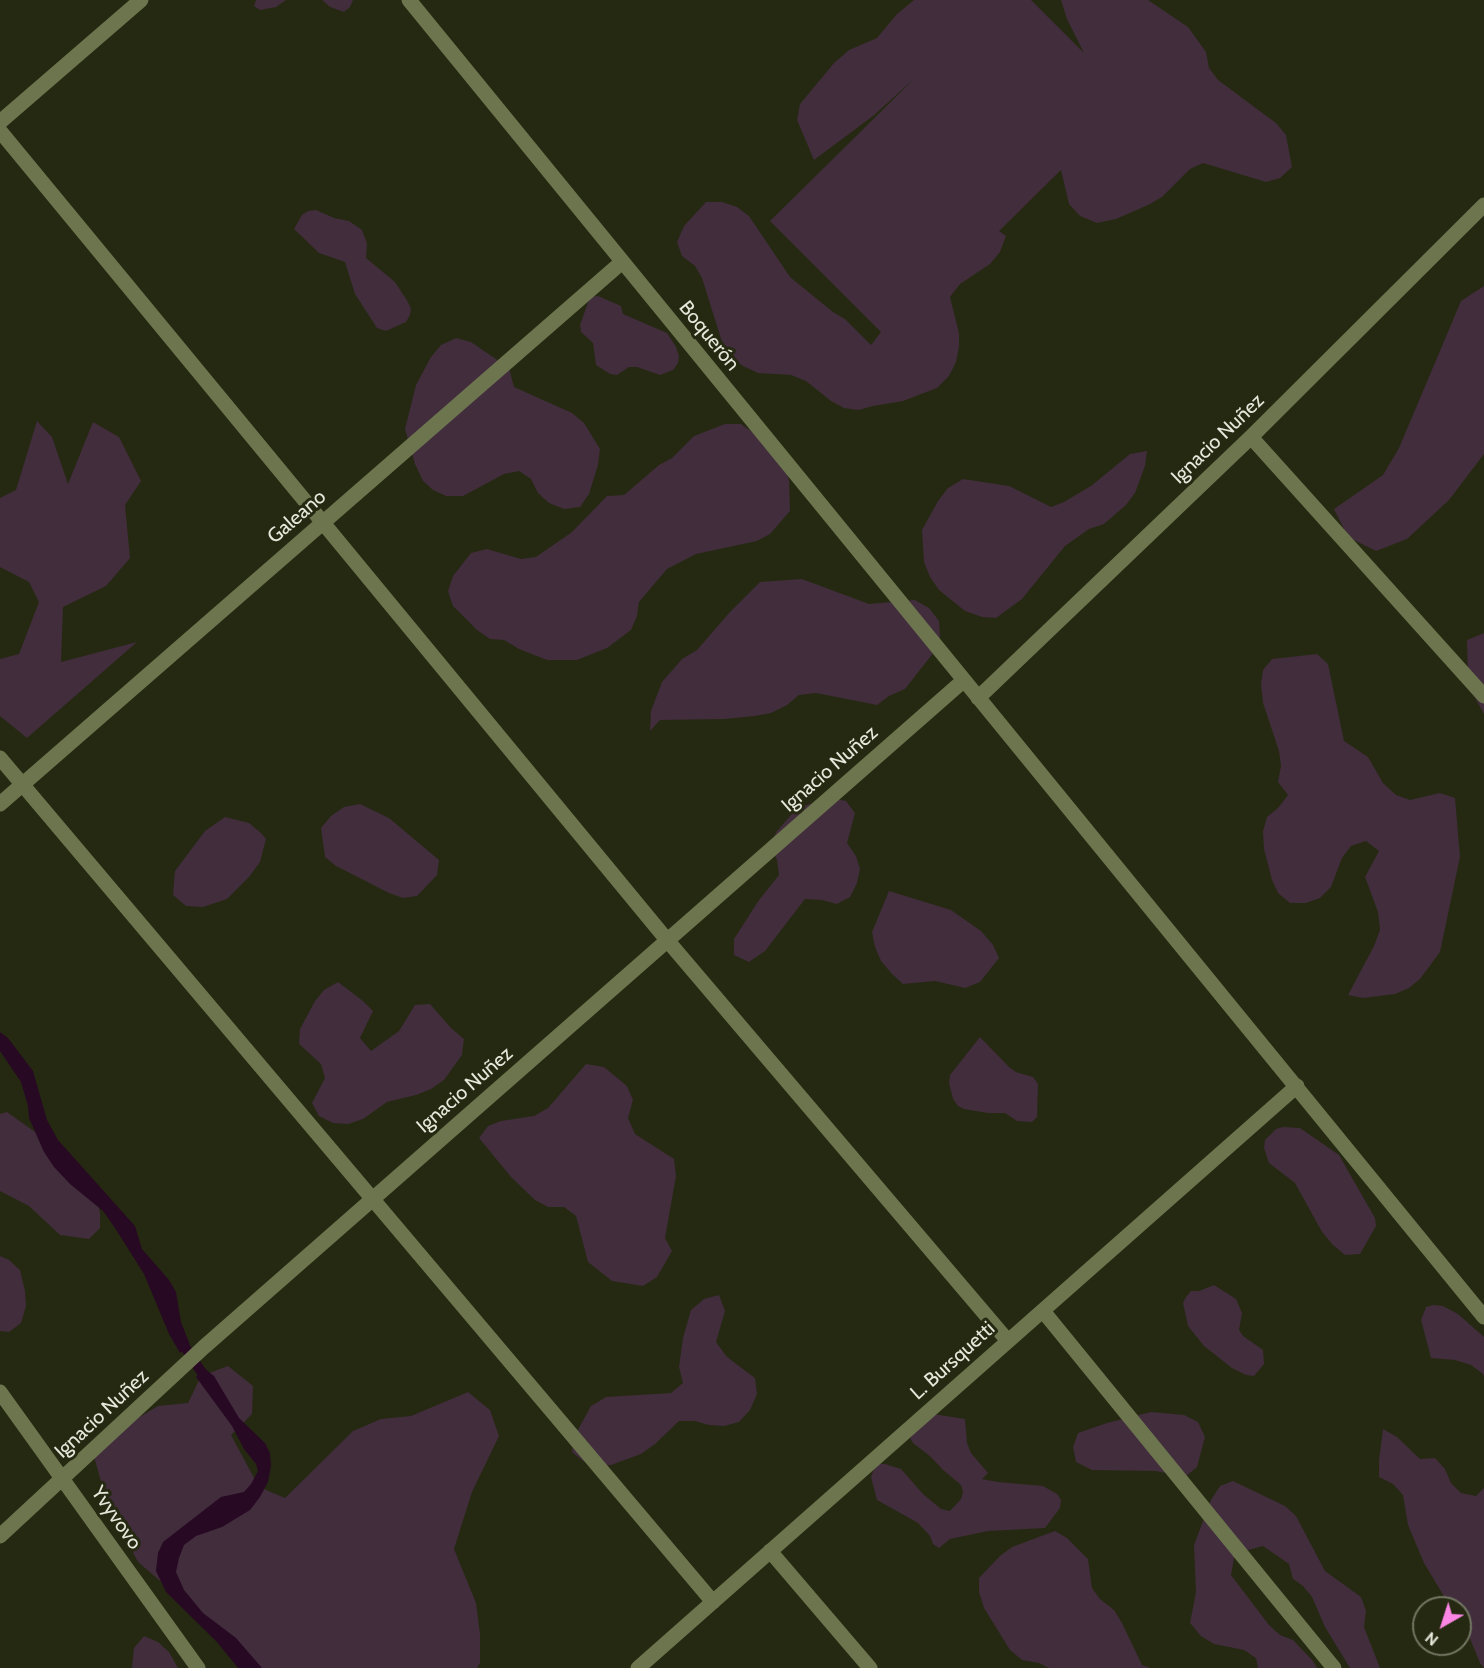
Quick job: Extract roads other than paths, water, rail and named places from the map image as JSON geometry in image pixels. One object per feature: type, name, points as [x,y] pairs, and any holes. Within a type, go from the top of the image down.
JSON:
[{"type":"street","points":[[0,122],[141,0]]},
{"type":"street","name":"Boquerón","points":[[409,0],[1484,1317]]},
{"type":"street","points":[[0,131],[324,521],[667,940],[1008,1341]]},
{"type":"street","name":"Ignacio Nuñez","points":[[978,698],[1251,437],[1484,205]]},
{"type":"street","name":"Galeano","points":[[0,804],[622,262]]},
{"type":"street","points":[[1251,437],[1484,696]]},
{"type":"street","name":"Ignacio Nuñez","points":[[0,1536],[204,1347],[963,681]]},
{"type":"street","points":[[0,758],[713,1602]]},
{"type":"street","name":"L. Bursquetti","points":[[638,1668],[1297,1086]]},
{"type":"street","points":[[1043,1311],[1334,1668]]},
{"type":"street","name":"Yvyvovo","points":[[0,1392],[198,1668]]},
{"type":"street","points":[[770,1551],[870,1668]]},
{"type":"waterway","points":[[179,1338],[208,1382]]}]
